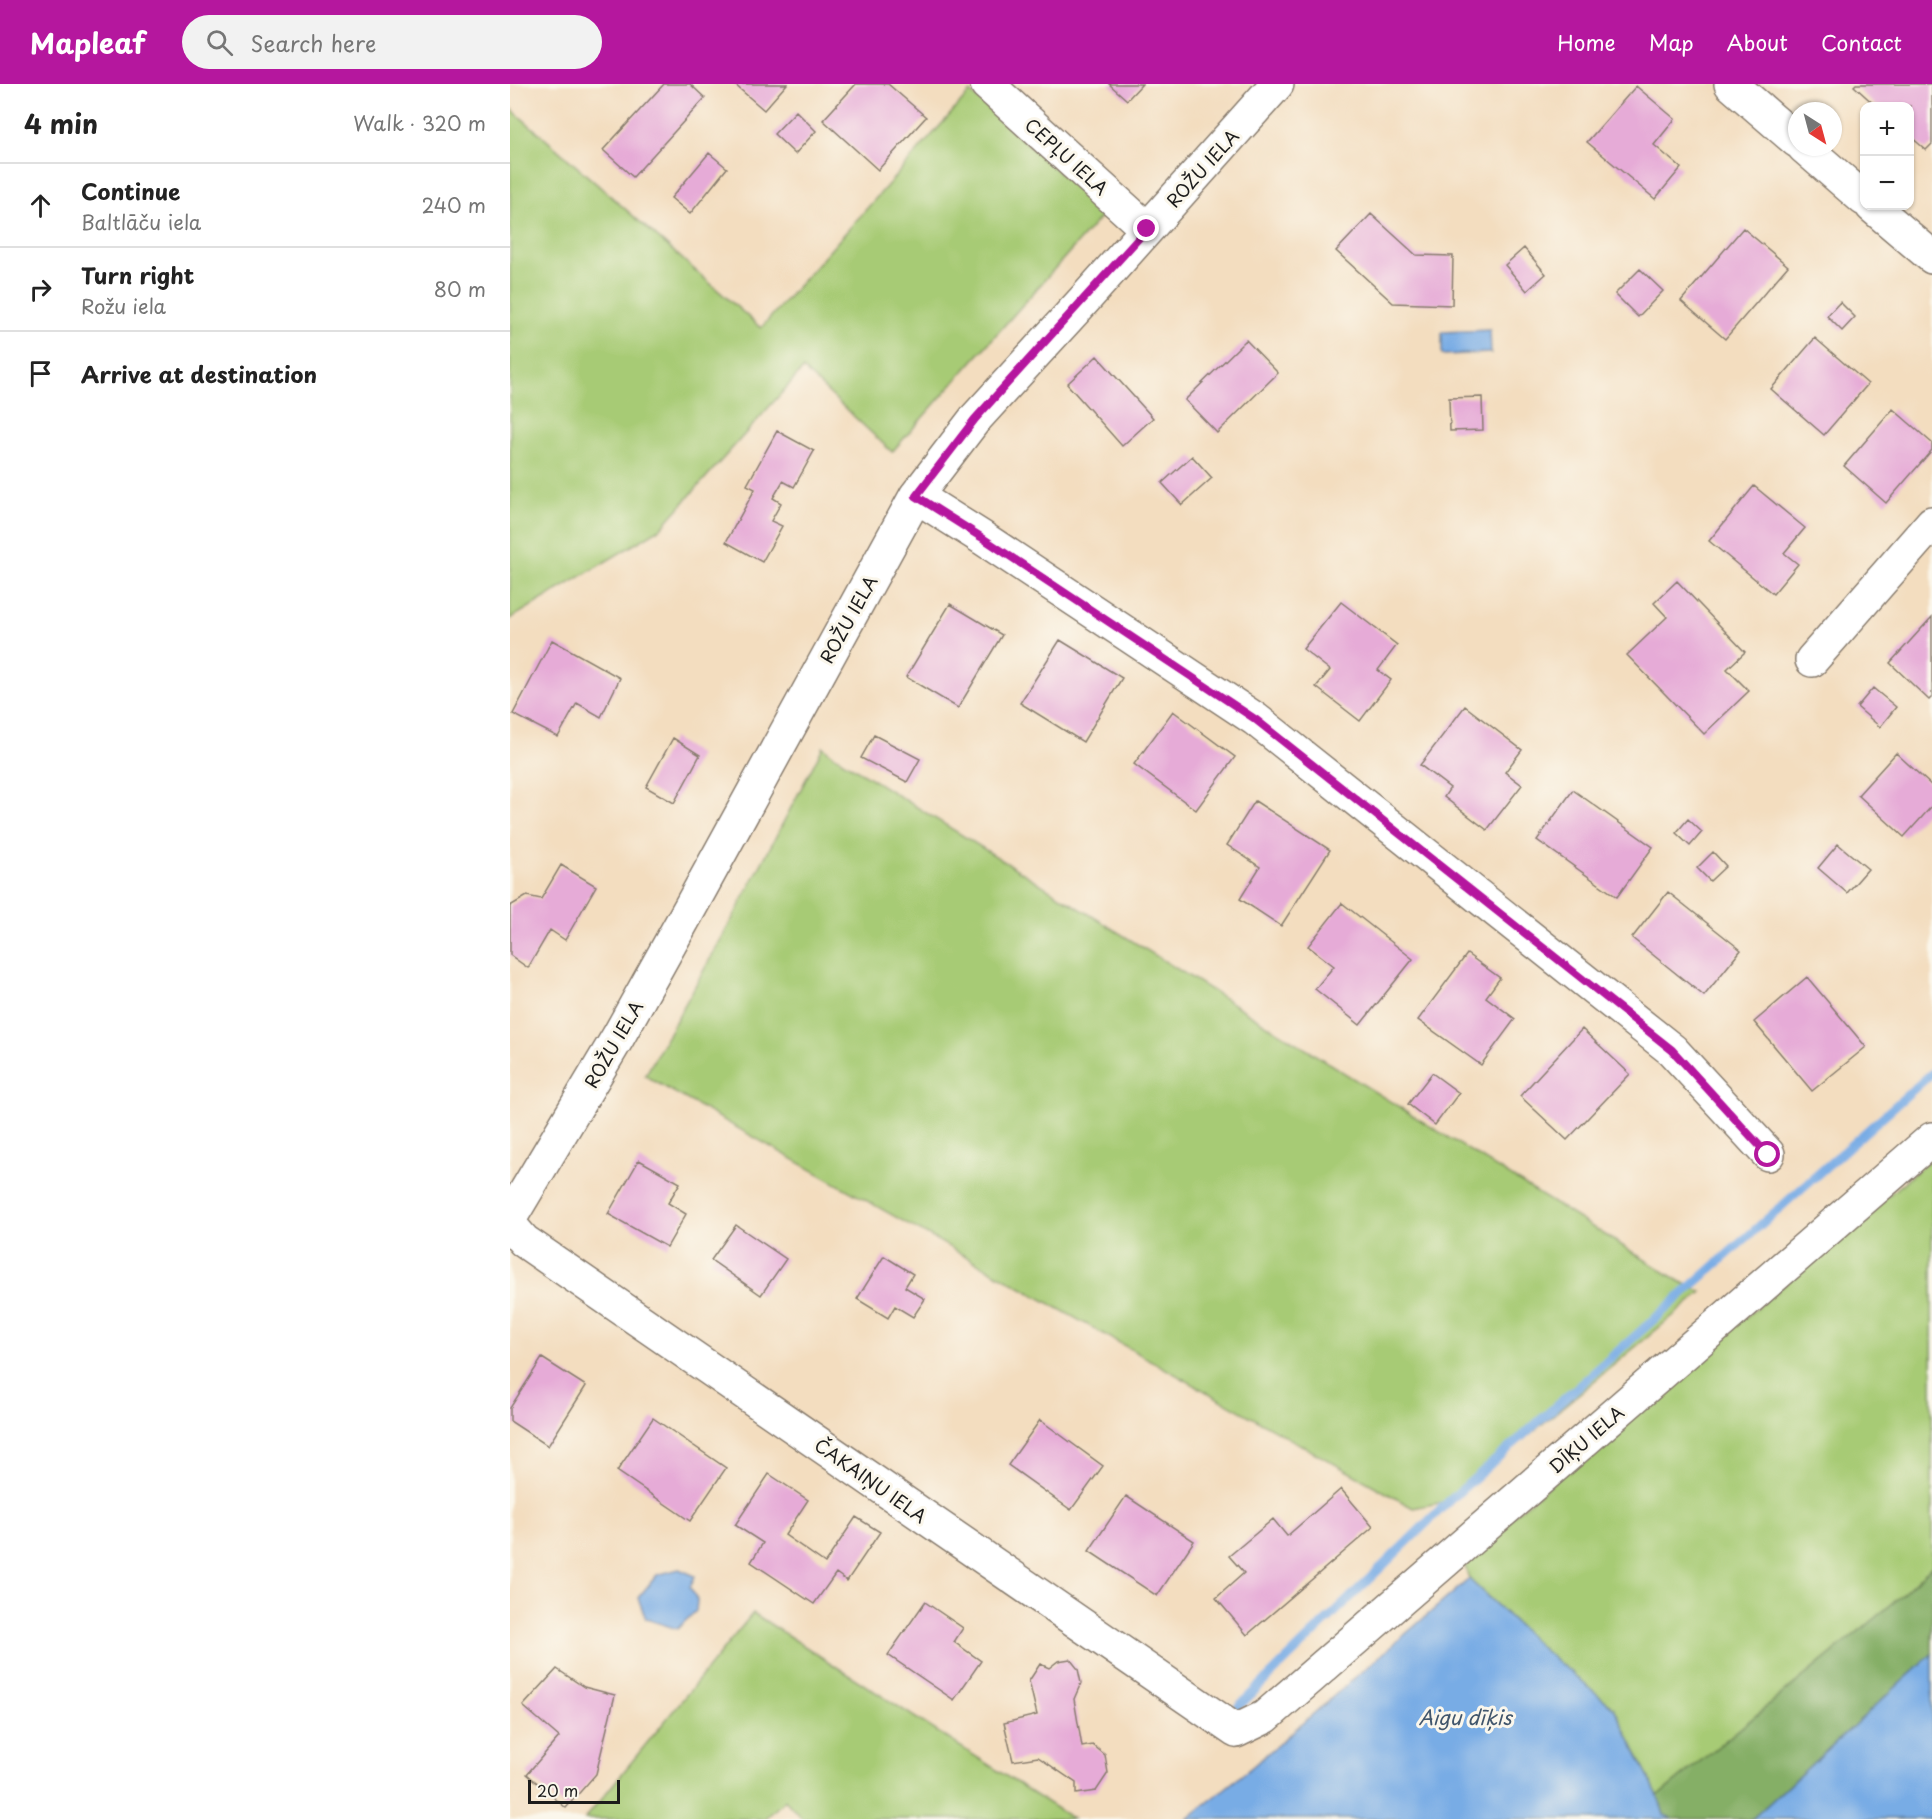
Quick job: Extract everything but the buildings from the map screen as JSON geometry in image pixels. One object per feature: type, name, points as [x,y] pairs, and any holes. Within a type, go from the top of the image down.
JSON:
[{"type":"street","name":"CEPĻU IELA","points":[[987,84],[1147,229]]},
{"type":"street","name":"ROŽU IELA","points":[[510,1218],[618,1037],[916,496],[975,419],[1277,84]]},
{"type":"street","points":[[1731,84],[1788,133]]},
{"type":"street","points":[[1814,156],[1860,196]]},
{"type":"street","points":[[1877,210],[1932,257]]},
{"type":"street","points":[[916,496],[1255,719],[1672,1050],[1768,1155]]},
{"type":"street","points":[[1812,660],[1932,523]]},
{"type":"street","name":"DĪĶU IELA","points":[[1236,1731],[1265,1717],[1932,1139]]},
{"type":"street","name":"ČAKAIŅU IELA","points":[[510,1226],[524,1241],[1236,1731]]},
{"type":"green space","points":[[970,92],[1104,213],[892,452],[803,369],[660,529],[510,619],[510,108],[761,328]]},
{"type":"green space","points":[[823,747],[1679,1281],[1702,1292],[1449,1501],[1413,1508],[645,1076],[735,914]]},
{"type":"green space","points":[[1932,1158],[1932,1566],[1893,1603],[1658,1796],[1614,1708],[1546,1652],[1469,1579],[1463,1559]]},
{"type":"green space","points":[[1932,1566],[1932,1654],[1752,1819],[1673,1819],[1664,1815],[1658,1796],[1893,1603]]},
{"type":"green space","points":[[753,1613],[1073,1819],[802,1819],[785,1800],[765,1819],[585,1819]]},
{"type":"water","points":[[1490,330],[1491,353],[1442,355],[1442,332]]},
{"type":"water","points":[[679,1569],[695,1576],[690,1587],[697,1600],[696,1611],[677,1629],[646,1619],[638,1598],[657,1575]]},
{"type":"water","name":"Aigu dīķis","points":[[1469,1579],[1546,1652],[1614,1708],[1658,1796],[1664,1815],[1673,1819],[1187,1819],[1253,1766]]},
{"type":"water","points":[[1932,1654],[1932,1819],[1752,1819]]},
{"type":"waterway","points":[[1238,1707],[1449,1501],[1932,1073]]},
{"type":"route","points":[[1147,229],[975,419],[916,496],[1255,719],[1672,1050],[1768,1155]]}]
